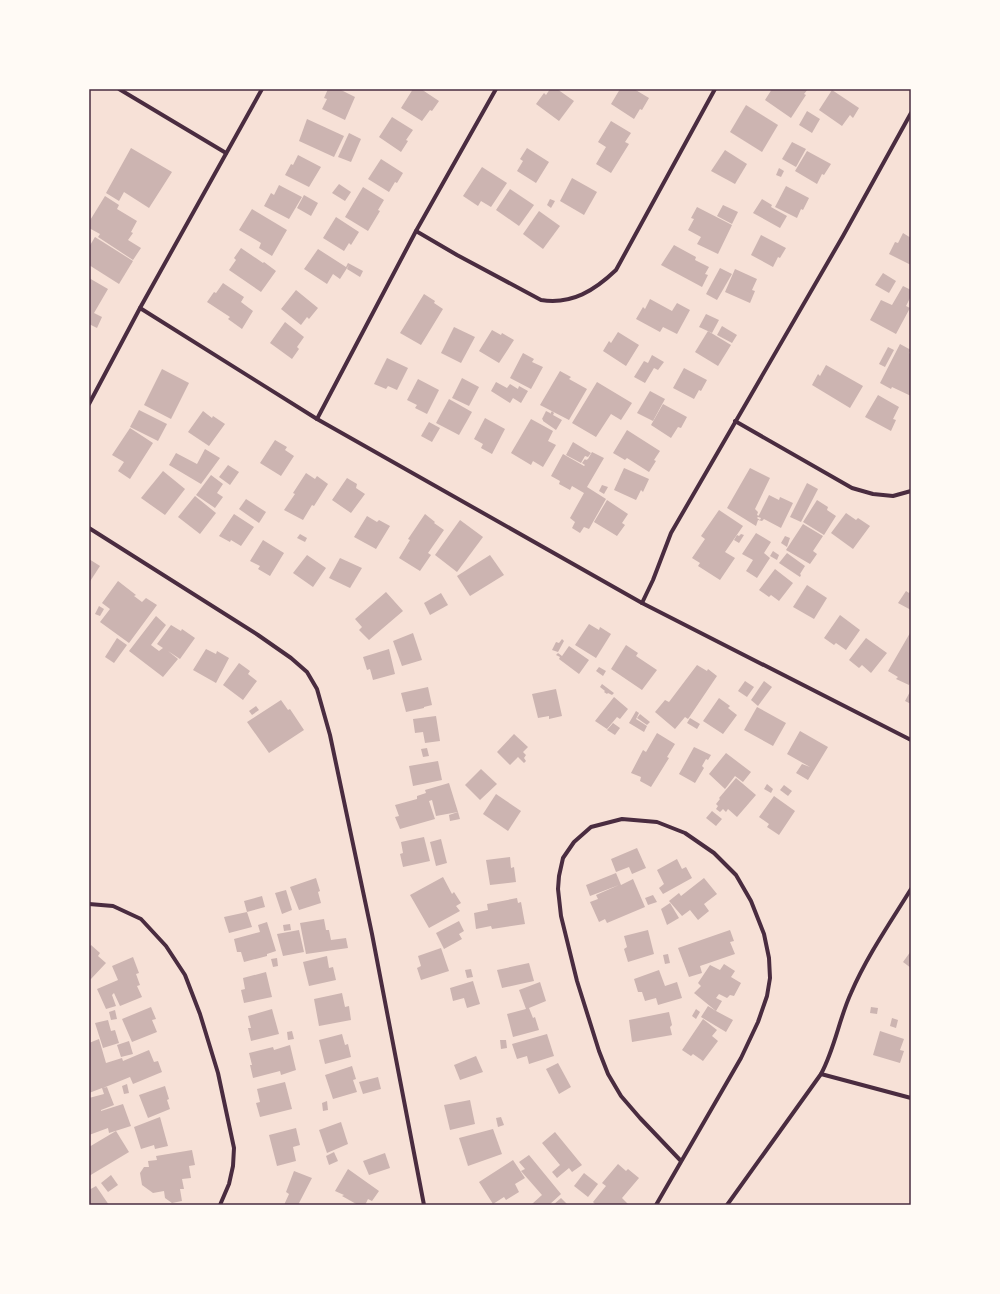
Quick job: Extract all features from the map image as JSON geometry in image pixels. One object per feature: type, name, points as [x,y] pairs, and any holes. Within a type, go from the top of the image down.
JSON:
[{"type":"street","points":[[119,89],[226,153]]},
{"type":"street","points":[[89,404],[140,308],[262,89]]},
{"type":"street","points":[[317,419],[416,231],[496,89]]},
{"type":"street","points":[[416,231],[541,300],[551,302],[568,300],[588,293],[601,284],[616,270],[715,89]]},
{"type":"street","points":[[642,602],[653,580],[671,533],[843,236],[911,113]]},
{"type":"street","points":[[140,308],[317,419],[642,602],[911,740]]},
{"type":"street","points":[[735,421],[852,488],[873,494],[893,496],[911,491]]},
{"type":"street","points":[[89,528],[291,658],[307,672],[317,689],[330,735],[372,934],[424,1205]]},
{"type":"street","points":[[656,1205],[741,1058],[758,1022],[767,996],[770,978],[769,958],[764,934],[751,901],[736,875],[714,854],[685,833],[657,822],[622,818],[591,827],[574,842],[563,858],[558,890],[561,916],[577,981],[608,1074],[621,1096],[681,1161]]},
{"type":"street","points":[[727,1205],[821,1074],[829,1060],[850,994],[864,965],[911,889]]},
{"type":"street","points":[[89,904],[113,906],[141,919],[166,946],[185,975],[200,1014],[218,1073],[234,1148],[233,1166],[229,1184],[220,1205]]},
{"type":"street","points":[[821,1074],[911,1098]]},
{"type":"building","points":[[328,89],[339,89],[355,97],[345,120],[322,109],[327,99],[324,98]]},
{"type":"building","points":[[413,89],[421,89],[439,101],[422,121],[401,108]]},
{"type":"building","points":[[550,89],[557,89],[574,101],[559,121],[536,104],[544,93],[546,95]]},
{"type":"building","points":[[620,89],[634,89],[649,98],[642,110],[640,109],[634,119],[611,104]]},
{"type":"building","points":[[772,89],[808,89],[804,94],[806,95],[791,118],[765,100]]},
{"type":"building","points":[[832,90],[859,108],[853,118],[850,115],[842,126],[819,110]]},
{"type":"building","points":[[746,105],[778,125],[762,152],[730,132]]},
{"type":"building","points":[[807,111],[820,119],[812,133],[799,125]]},
{"type":"building","points":[[392,117],[413,130],[406,140],[408,141],[401,152],[379,137]]},
{"type":"building","points":[[307,119],[344,136],[334,157],[299,141]]},
{"type":"building","points":[[611,121],[631,133],[625,142],[629,144],[611,173],[596,164],[606,147],[598,142]]},
{"type":"building","points":[[349,133],[361,139],[351,162],[338,157]]},
{"type":"building","points":[[792,142],[806,149],[796,167],[782,159]]},
{"type":"building","points":[[131,148],[172,172],[149,208],[124,192],[119,201],[106,193]]},
{"type":"building","points":[[527,148],[549,162],[536,183],[517,171],[523,161],[520,159]]},
{"type":"building","points":[[725,150],[747,164],[735,184],[711,171]]},
{"type":"building","points":[[807,151],[831,164],[824,175],[822,174],[817,184],[795,171]]},
{"type":"building","points":[[298,155],[321,167],[309,187],[285,175],[291,164],[293,165]]},
{"type":"building","points":[[381,159],[403,173],[389,192],[368,179]]},
{"type":"building","points":[[482,167],[507,183],[491,207],[481,201],[478,206],[463,196]]},
{"type":"building","points":[[779,168],[784,171],[781,177],[776,175]]},
{"type":"building","points":[[572,178],[597,192],[584,215],[560,201]]},
{"type":"building","points":[[339,184],[351,192],[345,201],[332,193]]},
{"type":"building","points":[[279,185],[302,197],[289,219],[264,206],[271,193],[274,195]]},
{"type":"building","points":[[786,186],[809,198],[803,210],[801,209],[797,218],[775,207]]},
{"type":"building","points":[[363,187],[384,200],[378,210],[380,211],[368,231],[345,217]]},
{"type":"building","points":[[510,189],[534,205],[519,226],[496,210]]},
{"type":"building","points":[[304,195],[318,203],[311,216],[297,208]]},
{"type":"building","points":[[105,196],[119,205],[117,209],[137,221],[131,232],[133,233],[128,240],[141,248],[133,260],[98,237],[100,234],[89,228],[89,222]]},
{"type":"building","points":[[550,199],[555,201],[551,208],[547,205]]},
{"type":"building","points":[[762,199],[772,205],[771,207],[787,216],[780,228],[753,213]]},
{"type":"building","points":[[723,205],[738,212],[732,224],[717,216]]},
{"type":"building","points":[[697,207],[732,225],[718,254],[697,244],[701,237],[688,230],[694,219],[691,218]]},
{"type":"building","points":[[252,209],[287,230],[272,256],[259,248],[261,243],[239,230]]},
{"type":"building","points":[[539,211],[560,226],[543,249],[523,234]]},
{"type":"building","points":[[336,217],[359,232],[351,245],[349,243],[344,251],[323,238]]},
{"type":"building","points":[[903,233],[911,238],[911,265],[889,254],[895,242],[898,243]]},
{"type":"building","points":[[761,235],[786,248],[780,258],[778,257],[773,267],[751,255]]},
{"type":"building","points":[[95,237],[133,261],[119,284],[89,265],[89,247]]},
{"type":"building","points":[[674,245],[696,257],[695,260],[709,267],[705,274],[708,275],[702,287],[661,265]]},
{"type":"building","points":[[241,248],[276,271],[261,292],[229,270],[236,260],[234,258]]},
{"type":"building","points":[[318,249],[346,267],[348,263],[363,271],[360,277],[347,269],[349,265],[340,279],[333,274],[327,284],[304,269]]},
{"type":"building","points":[[720,268],[732,274],[717,300],[706,294]]},
{"type":"building","points":[[735,269],[757,279],[752,290],[755,291],[750,303],[725,292]]},
{"type":"building","points":[[883,273],[896,281],[889,293],[875,285]]},
{"type":"building","points":[[89,278],[108,289],[94,313],[102,317],[97,328],[89,324]]},
{"type":"building","points":[[223,283],[244,297],[241,302],[253,311],[242,329],[228,319],[230,317],[207,302]]},
{"type":"building","points":[[903,286],[911,290],[911,296],[906,306],[910,308],[896,334],[870,320],[881,300],[892,305]]},
{"type":"building","points":[[296,290],[318,308],[309,319],[307,317],[301,325],[281,309]]},
{"type":"building","points":[[424,294],[435,301],[434,303],[443,309],[421,345],[400,333]]},
{"type":"building","points":[[650,299],[672,311],[677,303],[690,310],[677,334],[663,327],[660,332],[636,319],[643,307],[645,309]]},
{"type":"building","points":[[706,314],[719,320],[712,333],[699,327]]},
{"type":"building","points":[[285,322],[304,337],[297,347],[299,349],[292,359],[270,343]]},
{"type":"building","points":[[722,326],[737,335],[732,343],[717,335]]},
{"type":"building","points":[[454,327],[475,337],[461,363],[441,353]]},
{"type":"building","points":[[492,330],[501,335],[502,333],[514,340],[499,363],[479,351]]},
{"type":"building","points":[[708,331],[731,345],[718,366],[695,352]]},
{"type":"building","points":[[618,332],[639,345],[626,366],[603,351],[609,341],[611,343]]},
{"type":"building","points":[[900,344],[911,350],[909,353],[911,354],[911,396],[892,387],[891,389],[880,383]]},
{"type":"building","points":[[888,347],[894,350],[885,367],[879,364]]},
{"type":"building","points":[[523,353],[534,359],[532,362],[543,367],[531,389],[510,378]]},
{"type":"building","points":[[652,355],[664,362],[658,370],[654,368],[645,383],[634,377],[644,361],[648,363]]},
{"type":"building","points":[[387,358],[408,368],[397,390],[388,386],[386,389],[374,384]]},
{"type":"building","points":[[826,365],[863,386],[850,408],[812,385],[818,374],[820,376]]},
{"type":"building","points":[[684,368],[707,380],[701,391],[699,390],[694,399],[673,388]]},
{"type":"building","points":[[162,369],[189,383],[171,419],[144,405]]},
{"type":"building","points":[[560,371],[571,377],[569,379],[587,389],[569,420],[540,405]]},
{"type":"building","points":[[462,378],[479,387],[469,406],[452,398]]},
{"type":"building","points":[[418,379],[439,390],[427,414],[415,408],[417,405],[407,400]]},
{"type":"building","points":[[496,382],[507,388],[510,384],[518,389],[519,386],[528,391],[521,403],[513,398],[510,403],[491,391]]},
{"type":"building","points":[[597,382],[632,403],[621,420],[611,414],[596,437],[572,423]]},
{"type":"building","points":[[650,391],[665,399],[653,421],[637,413]]},
{"type":"building","points":[[878,395],[899,407],[893,419],[896,420],[891,431],[865,417]]},
{"type":"building","points":[[449,399],[472,412],[459,435],[436,423]]},
{"type":"building","points":[[663,404],[687,417],[681,428],[678,427],[671,438],[651,425]]},
{"type":"building","points":[[139,410],[167,424],[158,441],[130,427]]},
{"type":"building","points":[[203,411],[212,418],[213,416],[225,424],[209,446],[188,432]]},
{"type":"building","points":[[546,411],[550,414],[552,411],[554,413],[553,415],[562,420],[556,430],[543,421],[542,419]]},
{"type":"building","points":[[485,418],[505,429],[492,454],[481,448],[483,444],[474,439]]},
{"type":"building","points":[[531,419],[553,431],[548,441],[556,445],[543,467],[533,461],[531,465],[511,453]]},
{"type":"building","points":[[429,422],[440,428],[432,442],[421,436]]},
{"type":"building","points":[[130,428],[153,443],[130,479],[118,471],[124,462],[112,455]]},
{"type":"building","points":[[627,430],[660,451],[649,472],[627,458],[625,460],[613,453]]},
{"type":"building","points":[[275,440],[287,447],[285,450],[294,456],[281,476],[260,463]]},
{"type":"building","points":[[573,442],[591,453],[588,457],[585,456],[581,463],[566,455]]},
{"type":"building","points":[[205,449],[220,458],[201,484],[169,465],[176,453],[197,464]]},
{"type":"building","points":[[592,452],[604,458],[587,487],[606,499],[589,529],[584,527],[580,533],[572,528],[575,522],[570,518],[584,493],[572,486],[570,490],[559,484],[560,481],[551,476],[563,454],[584,466],[585,465],[582,463],[585,459],[588,459]]},
{"type":"building","points":[[228,465],[239,472],[230,485],[219,477]]},
{"type":"building","points":[[624,468],[649,479],[643,492],[641,490],[636,500],[614,490]]},
{"type":"building","points":[[750,468],[770,478],[755,509],[758,512],[757,515],[759,516],[769,495],[779,500],[780,497],[793,503],[781,528],[764,519],[762,521],[758,520],[756,526],[727,508]]},
{"type":"building","points":[[163,471],[185,489],[165,515],[141,498]]},
{"type":"building","points":[[306,473],[315,479],[317,476],[328,484],[303,520],[284,510],[295,494],[293,493]]},
{"type":"building","points":[[211,475],[223,484],[217,493],[223,497],[215,508],[196,495]]},
{"type":"building","points":[[347,478],[357,484],[356,488],[365,494],[351,513],[332,500]]},
{"type":"building","points":[[807,483],[818,489],[801,522],[790,517]]},
{"type":"building","points":[[602,485],[608,487],[604,494],[599,491]]},
{"type":"building","points":[[195,496],[216,513],[200,534],[178,517]]},
{"type":"building","points":[[246,499],[266,512],[259,523],[239,509]]},
{"type":"building","points":[[607,500],[628,514],[622,523],[625,525],[617,536],[594,522]]},
{"type":"building","points":[[817,500],[828,507],[827,510],[836,516],[824,535],[803,522]]},
{"type":"building","points":[[719,510],[743,526],[725,552],[735,558],[720,580],[698,566],[700,563],[692,558],[705,539],[701,536]]},
{"type":"building","points":[[846,513],[856,520],[858,518],[870,526],[853,549],[831,533]]},
{"type":"building","points":[[234,514],[254,527],[241,546],[231,540],[230,542],[219,536]]},
{"type":"building","points":[[425,514],[444,530],[428,553],[431,555],[420,571],[399,558],[410,540],[408,539]]},
{"type":"building","points":[[367,516],[377,522],[379,520],[390,526],[376,549],[354,537]]},
{"type":"building","points":[[460,520],[483,537],[457,572],[435,555]]},
{"type":"building","points":[[803,524],[823,536],[813,551],[817,554],[810,564],[786,550]]},
{"type":"building","points":[[756,533],[771,542],[764,553],[770,558],[757,578],[746,571],[753,560],[742,554]]},
{"type":"building","points":[[300,534],[307,538],[305,542],[297,538]]},
{"type":"building","points":[[741,534],[744,535],[739,543],[734,540],[737,535],[739,536]]},
{"type":"building","points":[[785,536],[790,538],[787,547],[781,543]]},
{"type":"building","points":[[263,540],[284,553],[270,576],[258,569],[260,566],[250,561]]},
{"type":"building","points":[[773,551],[779,555],[777,560],[770,556]]},
{"type":"building","points":[[787,553],[805,566],[800,574],[800,577],[779,563]]},
{"type":"building","points":[[307,555],[326,568],[313,587],[293,573]]},
{"type":"building","points":[[490,555],[504,575],[470,596],[457,576]]},
{"type":"building","points":[[340,558],[362,568],[350,588],[329,578]]},
{"type":"building","points":[[89,559],[100,566],[89,583]]},
{"type":"building","points":[[775,569],[793,583],[779,601],[771,595],[769,597],[759,590]]},
{"type":"building","points":[[118,581],[136,595],[134,596],[142,602],[146,598],[157,605],[129,643],[100,622],[110,609],[102,603]]},
{"type":"building","points":[[807,585],[827,598],[814,619],[793,607]]},
{"type":"building","points":[[911,590],[911,610],[898,603],[906,591],[909,593]]},
{"type":"building","points":[[386,592],[403,611],[369,640],[359,630],[362,627],[355,619]]},
{"type":"building","points":[[441,593],[448,605],[430,615],[424,603]]},
{"type":"building","points":[[99,606],[104,609],[100,616],[95,614]]},
{"type":"building","points":[[840,615],[860,630],[846,650],[836,643],[834,645],[824,638]]},
{"type":"building","points":[[156,616],[166,625],[151,645],[159,651],[163,648],[157,644],[171,625],[181,631],[182,629],[195,638],[180,659],[168,651],[178,659],[163,677],[129,651]]},
{"type":"building","points":[[589,624],[599,630],[600,627],[611,634],[596,658],[575,645]]},
{"type":"building","points":[[413,633],[422,660],[402,666],[393,641]]},
{"type":"building","points":[[910,633],[911,681],[909,685],[896,679],[898,677],[888,671]]},
{"type":"building","points":[[117,638],[127,645],[114,663],[105,657]]},
{"type":"building","points":[[866,638],[887,653],[871,673],[862,665],[859,668],[849,660]]},
{"type":"building","points":[[562,639],[564,641],[558,652],[552,650],[556,642],[559,643]]},
{"type":"building","points":[[626,645],[638,653],[636,656],[657,670],[642,690],[611,669]]},
{"type":"building","points":[[569,646],[589,660],[579,674],[556,655],[558,653],[562,656]]},
{"type":"building","points":[[206,649],[216,654],[217,651],[229,658],[216,683],[193,670]]},
{"type":"building","points":[[389,649],[395,674],[373,680],[370,669],[367,670],[363,657]]},
{"type":"building","points":[[239,663],[250,671],[248,674],[257,681],[243,700],[223,685]]},
{"type":"building","points":[[697,665],[707,671],[708,669],[717,676],[688,719],[685,717],[675,729],[655,712],[665,700],[669,702]]},
{"type":"building","points":[[599,667],[606,671],[603,676],[596,671]]},
{"type":"building","points":[[745,681],[754,687],[747,697],[738,691]]},
{"type":"building","points":[[764,681],[772,687],[758,706],[751,700]]},
{"type":"building","points":[[602,684],[614,693],[612,695],[604,692],[605,691],[600,687]]},
{"type":"building","points":[[428,687],[432,705],[406,712],[401,693]]},
{"type":"building","points":[[556,689],[562,716],[549,719],[549,716],[538,718],[532,694]]},
{"type":"building","points":[[911,690],[911,704],[905,701]]},
{"type":"building","points":[[614,697],[628,709],[620,719],[617,717],[607,729],[595,721]]},
{"type":"building","points":[[719,698],[730,706],[728,708],[737,715],[723,734],[703,721]]},
{"type":"building","points":[[281,700],[288,710],[290,709],[304,730],[269,753],[247,722]]},
{"type":"building","points":[[256,706],[259,710],[252,715],[249,711]]},
{"type":"building","points":[[757,707],[786,723],[773,746],[744,730]]},
{"type":"building","points":[[636,711],[639,713],[636,719],[647,726],[644,732],[629,723]]},
{"type":"building","points":[[640,714],[650,722],[647,725],[637,718]]},
{"type":"building","points":[[436,716],[440,741],[425,743],[423,732],[415,733],[413,719]]},
{"type":"building","points":[[690,718],[700,724],[697,729],[687,723]]},
{"type":"building","points":[[613,723],[620,728],[615,735],[607,730]]},
{"type":"building","points":[[800,731],[828,747],[808,780],[796,773],[802,764],[810,767],[787,754]]},
{"type":"building","points":[[657,733],[675,744],[667,757],[669,758],[651,787],[640,781],[641,777],[631,773],[643,750],[646,752]]},
{"type":"building","points":[[514,734],[528,747],[523,752],[526,755],[524,758],[526,761],[524,763],[518,757],[510,765],[497,752]]},
{"type":"building","points":[[694,747],[711,755],[708,760],[706,759],[702,766],[704,768],[695,783],[679,774]]},
{"type":"building","points":[[427,748],[429,756],[423,757],[421,749]]},
{"type":"building","points":[[726,753],[751,772],[743,782],[735,776],[725,789],[709,774]]},
{"type":"building","points":[[438,761],[442,780],[413,786],[409,766]]},
{"type":"building","points":[[481,769],[497,784],[480,800],[465,785]]},
{"type":"building","points":[[736,778],[756,795],[737,817],[728,809],[726,812],[723,809],[720,812],[716,809],[718,806],[716,804],[720,799],[719,798]]},
{"type":"building","points":[[449,783],[458,812],[436,816],[432,800],[429,801],[435,819],[400,829],[395,817],[399,816],[395,805],[417,799],[417,796],[426,793],[425,790]]},
{"type":"building","points":[[767,784],[773,789],[771,793],[764,789]]},
{"type":"building","points":[[784,785],[792,791],[788,796],[780,790]]},
{"type":"building","points":[[496,794],[521,811],[508,831],[483,814]]},
{"type":"building","points":[[774,796],[795,811],[779,835],[767,827],[769,824],[759,817]]},
{"type":"building","points":[[712,811],[722,819],[716,826],[706,818]]},
{"type":"building","points":[[458,812],[460,819],[450,821],[449,815]]},
{"type":"building","points":[[424,837],[430,861],[403,867],[400,854],[403,853],[401,842]]},
{"type":"building","points":[[441,839],[447,863],[436,866],[430,842]]},
{"type":"building","points":[[637,848],[646,868],[632,874],[629,867],[616,872],[611,859]]},
{"type":"building","points":[[510,857],[511,868],[514,867],[516,882],[490,885],[486,860]]},
{"type":"building","points":[[677,859],[682,869],[686,867],[692,878],[663,894],[659,888],[664,884],[657,870]]},
{"type":"building","points":[[616,873],[621,885],[633,879],[645,907],[607,923],[605,919],[599,922],[590,902],[598,899],[596,895],[619,885],[590,896],[586,885]]},
{"type":"building","points":[[443,877],[452,894],[454,892],[461,903],[456,906],[460,911],[429,928],[410,895]]},
{"type":"building","points":[[316,878],[320,891],[318,892],[321,903],[299,910],[290,887]]},
{"type":"building","points":[[704,878],[717,894],[704,904],[709,911],[698,920],[690,910],[682,916],[669,901],[679,893],[681,896]]},
{"type":"building","points":[[286,890],[292,910],[282,914],[275,893]]},
{"type":"building","points":[[653,895],[657,902],[648,905],[645,898]]},
{"type":"building","points":[[262,896],[265,907],[247,912],[244,901]]},
{"type":"building","points":[[517,898],[518,903],[521,902],[525,924],[492,929],[491,926],[476,929],[474,913],[488,910],[487,904]]},
{"type":"building","points":[[670,903],[679,918],[667,925],[661,909]]},
{"type":"building","points":[[247,912],[252,927],[229,933],[224,917]]},
{"type":"building","points":[[324,919],[326,930],[329,930],[331,940],[346,938],[348,948],[306,954],[300,923]]},
{"type":"building","points":[[459,921],[464,931],[459,934],[462,939],[444,949],[436,933]]},
{"type":"building","points":[[267,922],[276,951],[267,954],[267,956],[244,962],[241,952],[237,952],[234,939],[260,932],[258,925]]},
{"type":"building","points":[[290,924],[291,930],[284,931],[283,925]]},
{"type":"building","points":[[299,930],[304,952],[283,956],[277,934]]},
{"type":"building","points":[[648,930],[654,954],[628,962],[624,949],[627,947],[624,936]]},
{"type":"building","points":[[730,930],[734,941],[730,942],[735,954],[700,966],[702,973],[689,977],[678,948]]},
{"type":"building","points":[[91,945],[100,953],[98,956],[106,963],[90,980],[89,948]]},
{"type":"building","points":[[441,948],[449,971],[421,980],[417,968],[421,966],[418,956]]},
{"type":"building","points":[[911,951],[911,968],[903,962]]},
{"type":"building","points":[[668,954],[670,963],[665,964],[663,955]]},
{"type":"building","points":[[327,956],[329,968],[333,967],[336,980],[309,986],[303,962]]},
{"type":"building","points":[[133,957],[139,973],[136,974],[140,985],[137,986],[142,997],[120,1006],[114,993],[112,995],[116,1006],[106,1009],[97,989],[118,980],[112,966]]},
{"type":"building","points":[[277,958],[278,966],[273,967],[271,959]]},
{"type":"building","points":[[529,963],[534,981],[502,988],[497,970]]},
{"type":"building","points":[[724,964],[735,971],[731,977],[741,983],[734,996],[730,995],[727,998],[719,994],[716,998],[722,1001],[716,1011],[694,993],[701,986],[698,983],[710,965],[720,970]]},
{"type":"building","points":[[471,969],[473,977],[467,978],[465,970]]},
{"type":"building","points":[[659,970],[665,986],[677,982],[682,998],[658,1005],[656,998],[645,1001],[642,992],[638,992],[634,979]]},
{"type":"building","points":[[266,972],[272,997],[244,1003],[241,990],[245,989],[243,978]]},
{"type":"building","points":[[473,981],[480,1004],[467,1008],[464,998],[453,1001],[450,988]]},
{"type":"building","points":[[540,982],[546,1001],[529,1008],[533,1018],[535,1017],[539,1030],[513,1037],[507,1014],[526,1009],[519,990]]},
{"type":"building","points":[[342,993],[345,1007],[349,1006],[351,1020],[319,1026],[314,999]]},
{"type":"building","points":[[708,1006],[733,1020],[726,1032],[701,1017]]},
{"type":"building","points":[[151,1007],[156,1019],[152,1020],[157,1032],[132,1042],[122,1019]]},
{"type":"building","points":[[871,1007],[878,1008],[877,1014],[870,1013]]},
{"type":"building","points":[[272,1009],[279,1034],[251,1041],[248,1028],[251,1028],[248,1016]]},
{"type":"building","points":[[696,1009],[700,1012],[696,1019],[692,1016]]},
{"type":"building","points":[[115,1010],[117,1019],[111,1020],[109,1012]]},
{"type":"building","points":[[669,1012],[672,1025],[670,1027],[672,1035],[632,1042],[629,1020]]},
{"type":"building","points":[[892,1018],[898,1020],[896,1028],[890,1026]]},
{"type":"building","points":[[703,1019],[717,1030],[712,1036],[718,1041],[703,1061],[693,1054],[691,1056],[682,1050]]},
{"type":"building","points":[[108,1020],[111,1031],[115,1030],[119,1043],[103,1048],[95,1023]]},
{"type":"building","points":[[292,1031],[294,1039],[288,1040],[287,1032]]},
{"type":"building","points":[[880,1031],[904,1039],[900,1050],[904,1051],[900,1063],[873,1055]]},
{"type":"building","points":[[342,1034],[345,1045],[348,1044],[351,1057],[325,1064],[319,1040]]},
{"type":"building","points":[[547,1034],[554,1056],[529,1064],[527,1056],[517,1059],[512,1044]]},
{"type":"building","points":[[99,1039],[106,1063],[122,1058],[123,1061],[149,1050],[154,1062],[158,1061],[162,1072],[133,1084],[130,1077],[103,1088],[107,1087],[114,1105],[101,1111],[123,1104],[131,1126],[109,1133],[108,1128],[89,1135],[89,1098],[104,1094],[102,1088],[89,1093],[89,1043]]},
{"type":"building","points":[[500,1040],[506,1040],[507,1048],[501,1049]]},
{"type":"building","points":[[129,1041],[133,1054],[121,1057],[117,1045]]},
{"type":"building","points":[[290,1045],[296,1070],[281,1075],[280,1071],[253,1078],[249,1053],[273,1047],[274,1050]]},
{"type":"building","points":[[476,1056],[483,1072],[460,1080],[454,1065]]},
{"type":"building","points":[[558,1063],[571,1087],[559,1094],[546,1069]]},
{"type":"building","points":[[352,1066],[356,1079],[353,1080],[357,1092],[333,1099],[325,1075]]},
{"type":"building","points":[[378,1077],[381,1089],[363,1094],[359,1082]]},
{"type":"building","points":[[285,1082],[292,1109],[260,1117],[256,1103],[260,1102],[257,1089]]},
{"type":"building","points":[[127,1084],[129,1093],[124,1094],[122,1086]]},
{"type":"building","points":[[165,1086],[170,1109],[148,1118],[139,1095]]},
{"type":"building","points":[[470,1100],[475,1124],[450,1130],[444,1105]]},
{"type":"building","points":[[327,1101],[328,1110],[323,1111],[322,1103]]},
{"type":"building","points":[[160,1117],[168,1146],[155,1149],[154,1145],[141,1149],[134,1127]]},
{"type":"building","points":[[501,1117],[504,1125],[498,1127],[496,1118]]},
{"type":"building","points":[[341,1122],[348,1144],[327,1153],[319,1130]]},
{"type":"building","points":[[296,1128],[300,1145],[293,1147],[296,1161],[277,1166],[269,1135]]},
{"type":"building","points":[[493,1129],[502,1154],[468,1166],[459,1138]]},
{"type":"building","points":[[116,1131],[129,1152],[89,1176],[89,1147]]},
{"type":"building","points":[[555,1132],[582,1165],[572,1172],[569,1168],[557,1178],[552,1172],[560,1165],[542,1143]]},
{"type":"building","points":[[192,1150],[195,1165],[189,1166],[191,1178],[182,1179],[184,1189],[180,1189],[182,1201],[172,1203],[165,1198],[164,1191],[153,1193],[142,1185],[140,1173],[144,1167],[149,1167],[148,1161],[157,1160],[156,1156]]},
{"type":"building","points":[[334,1152],[338,1161],[329,1165],[326,1156]]},
{"type":"building","points":[[385,1153],[390,1168],[369,1175],[363,1161]]},
{"type":"building","points":[[529,1155],[561,1194],[549,1205],[532,1204],[542,1195],[521,1171],[525,1169],[519,1162]]},
{"type":"building","points":[[513,1160],[525,1178],[515,1184],[519,1192],[506,1200],[504,1197],[493,1204],[479,1182]]},
{"type":"building","points":[[618,1164],[626,1171],[628,1169],[639,1178],[622,1198],[629,1205],[596,1205],[593,1202],[606,1186],[602,1183]]},
{"type":"building","points":[[348,1169],[379,1191],[372,1201],[368,1199],[365,1205],[358,1205],[342,1196],[344,1195],[335,1191]]},
{"type":"building","points":[[294,1171],[312,1178],[298,1205],[284,1205],[289,1194],[286,1192]]},
{"type":"building","points":[[584,1173],[598,1184],[588,1197],[574,1186]]},
{"type":"building","points":[[111,1175],[118,1185],[108,1192],[101,1183]]},
{"type":"building","points":[[96,1186],[109,1205],[89,1205],[89,1190]]},
{"type":"building","points":[[561,1198],[568,1205],[553,1205]]}]
